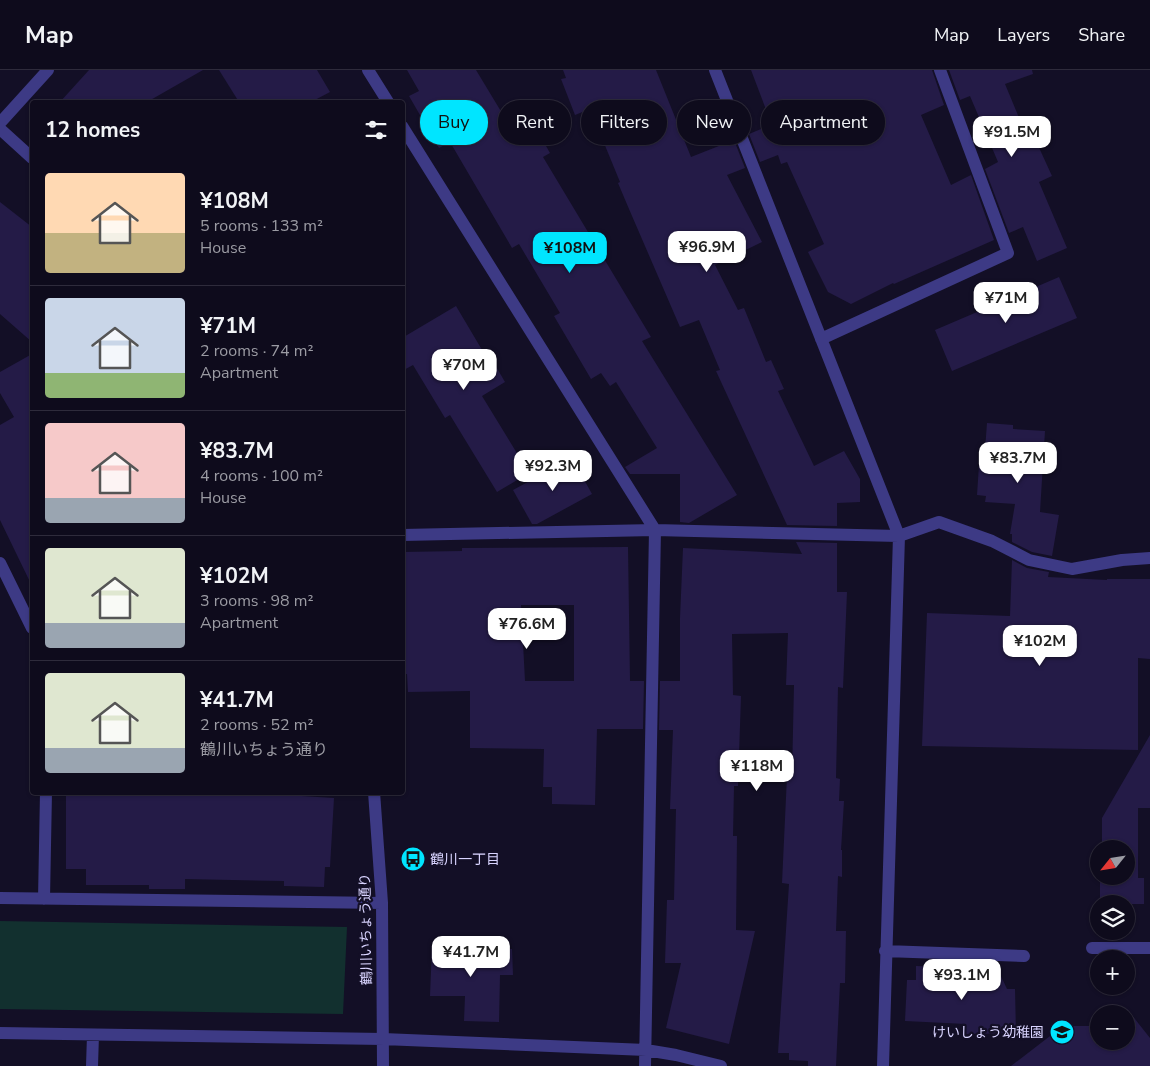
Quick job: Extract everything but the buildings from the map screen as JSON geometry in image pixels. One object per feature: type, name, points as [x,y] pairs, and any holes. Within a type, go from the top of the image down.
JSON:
[{"type":"street","points":[[0,123],[48,70]]},
{"type":"street","points":[[368,70],[387,100]]},
{"type":"street","points":[[715,70],[899,536],[883,1066]]},
{"type":"street","points":[[821,339],[1008,253],[940,70]]},
{"type":"street","points":[[0,129],[30,156]]},
{"type":"street","points":[[405,131],[655,530],[645,1066]]},
{"type":"street","points":[[405,535],[655,530],[899,536],[939,522],[992,541],[1029,560],[1072,569],[1150,558]]},
{"type":"street","points":[[0,563],[30,624]]},
{"type":"street","points":[[44,899],[46,795]]},
{"type":"street","name":"鶴川いちょう通り","points":[[374,795],[382,903],[383,1066]]},
{"type":"street","points":[[0,898],[382,903]]},
{"type":"street","points":[[1092,948],[1150,948]]},
{"type":"street","points":[[886,951],[1024,956]]},
{"type":"street","points":[[0,1033],[383,1039],[646,1050],[721,1066]]},
{"type":"street","points":[[92,1066],[93,1035]]},
{"type":"green space","points":[[0,921],[347,927],[343,1014],[0,1009]]},
{"type":"place","name":"鶴川一丁目","points":[[413,859]]},
{"type":"place","name":"けいしょう幼稚園","points":[[1062,1032]]}]
